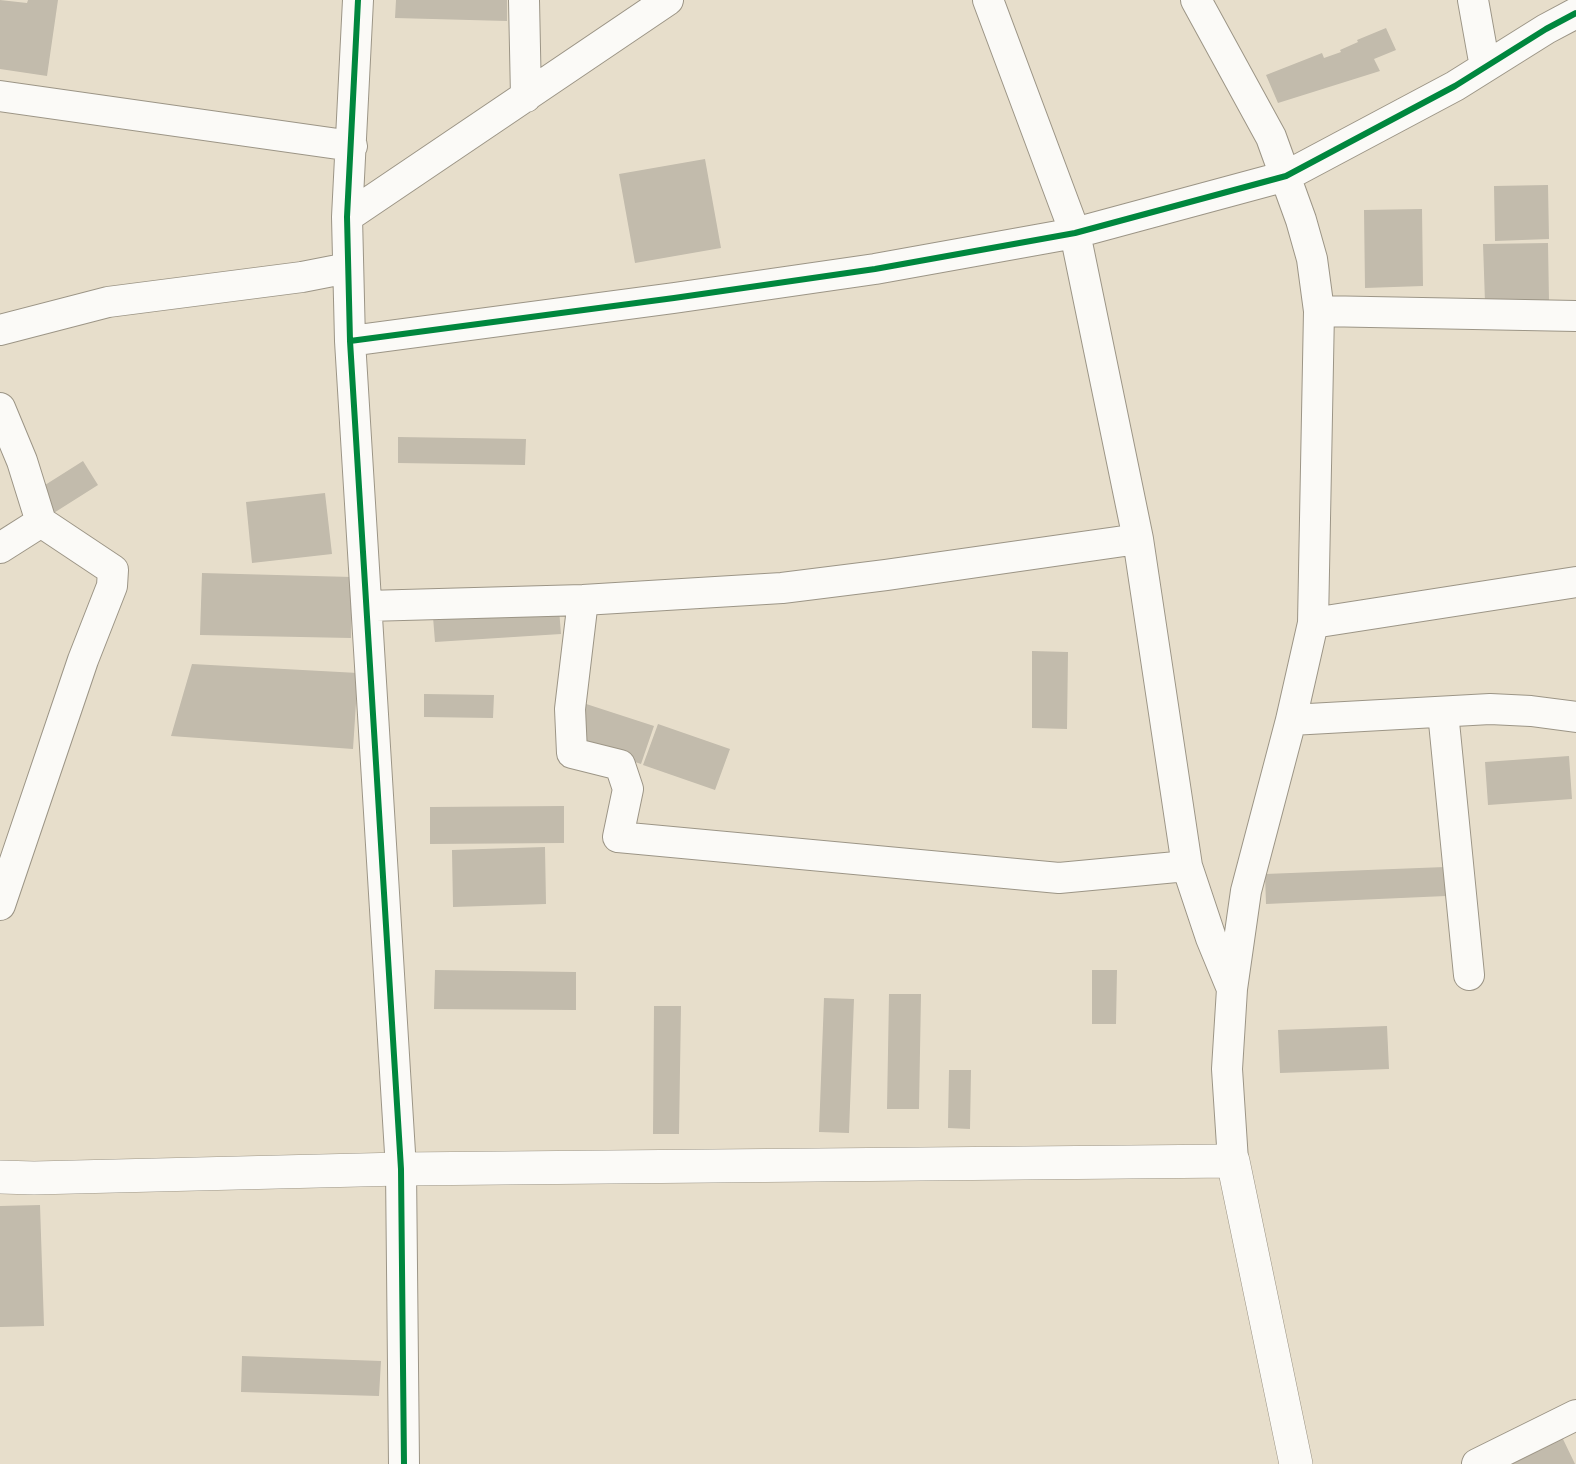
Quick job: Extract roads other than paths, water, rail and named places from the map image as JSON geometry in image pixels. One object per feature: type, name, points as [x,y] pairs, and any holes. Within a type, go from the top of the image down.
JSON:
[{"type":"main road","points":[[0,1177],[401,1169],[1233,1161],[1296,1464]]},
{"type":"street","points":[[357,0],[347,217],[350,341],[401,1169],[404,1464]]},
{"type":"street","points":[[524,0],[526,97]]},
{"type":"street","points":[[347,217],[668,0]]},
{"type":"street","points":[[988,0],[1075,232],[1138,539],[1187,866],[1211,938],[1232,989]]},
{"type":"street","points":[[1196,0],[1270,137],[1286,176],[1302,220],[1312,259],[1319,311],[1313,623],[1291,720],[1246,891],[1232,989],[1227,1069],[1233,1161]]},
{"type":"street","points":[[1473,0],[1485,67]]},
{"type":"street","points":[[350,341],[875,269],[1075,232],[1286,176],[1455,86],[1576,13]]},
{"type":"street","points":[[0,96],[352,146]]},
{"type":"street","points":[[0,330],[108,302],[302,277],[348,268]]},
{"type":"street","points":[[1319,311],[1576,316]]},
{"type":"street","points":[[0,408],[22,461],[41,522],[113,570],[112,586],[83,660],[0,905]]},
{"type":"street","points":[[0,548],[41,522]]},
{"type":"street","points":[[367,606],[583,600],[782,588],[1138,539]]},
{"type":"street","points":[[1313,623],[1576,582]]},
{"type":"street","points":[[583,600],[570,710],[572,753],[620,765],[628,789],[618,837],[1059,878],[1187,866]]},
{"type":"street","points":[[1291,720],[1490,709],[1531,711],[1576,717]]},
{"type":"street","points":[[1443,712],[1469,975]]},
{"type":"street","points":[[1478,1464],[1576,1415]]}]
